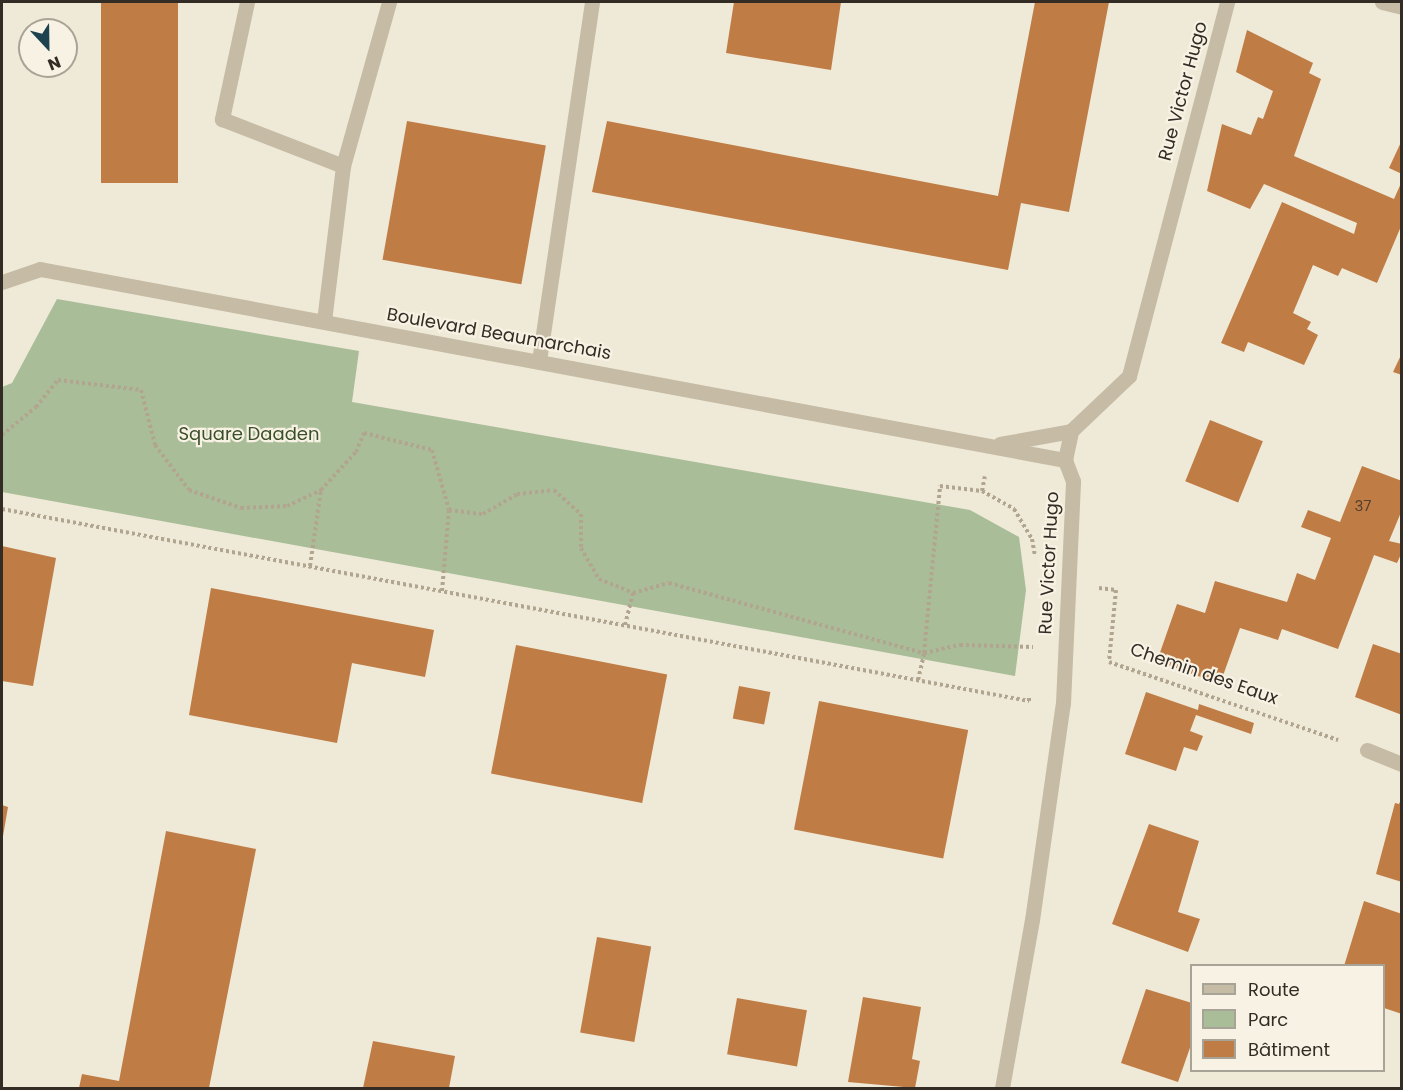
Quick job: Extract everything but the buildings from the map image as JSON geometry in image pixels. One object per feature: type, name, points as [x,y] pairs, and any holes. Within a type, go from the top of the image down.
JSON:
[{"type":"street","points":[[247,2],[222,119],[343,166]]},
{"type":"street","points":[[324,321],[343,166],[389,2]]},
{"type":"street","points":[[539,361],[592,2]]},
{"type":"street","name":"Rue Victor Hugo","points":[[1002,1089],[1032,920],[1063,703],[1073,481],[1065,460],[1071,431],[1129,376],[1227,2]]},
{"type":"street","points":[[1382,2],[1401,7]]},
{"type":"street","name":"Boulevard Beaumarchais","points":[[2,282],[40,269],[1065,460]]},
{"type":"street","name":"Boulevard Beaumarchais","points":[[992,446],[1071,431]]},
{"type":"street","points":[[1367,750],[1401,764]]},
{"type":"path","points":[[2,435],[36,407],[58,380],[141,390],[156,445],[189,490],[241,508],[287,506],[321,490],[356,452],[364,433],[432,450],[449,510],[441,591]]},
{"type":"path","points":[[981,491],[992,446]]},
{"type":"path","points":[[918,680],[924,653],[940,486],[981,491],[1014,509],[1032,539],[1040,577],[1067,584]]},
{"type":"path","points":[[310,566],[321,490]]},
{"type":"path","points":[[449,510],[483,514],[517,494],[554,490],[581,514],[581,548],[599,579],[633,593],[669,583],[924,653],[960,645],[1033,649],[1034,637]]},
{"type":"path","points":[[2,509],[1029,701]]},
{"type":"path","name":"Chemin des Eaux","points":[[1067,584],[1116,590],[1109,662],[1367,750]]},
{"type":"path","points":[[625,625],[633,593]]},
{"type":"green space","name":"Square Daaden","points":[[57,299],[359,351],[352,402],[970,510],[1019,537],[1026,590],[1015,676],[2,492],[2,387],[12,383]]}]
